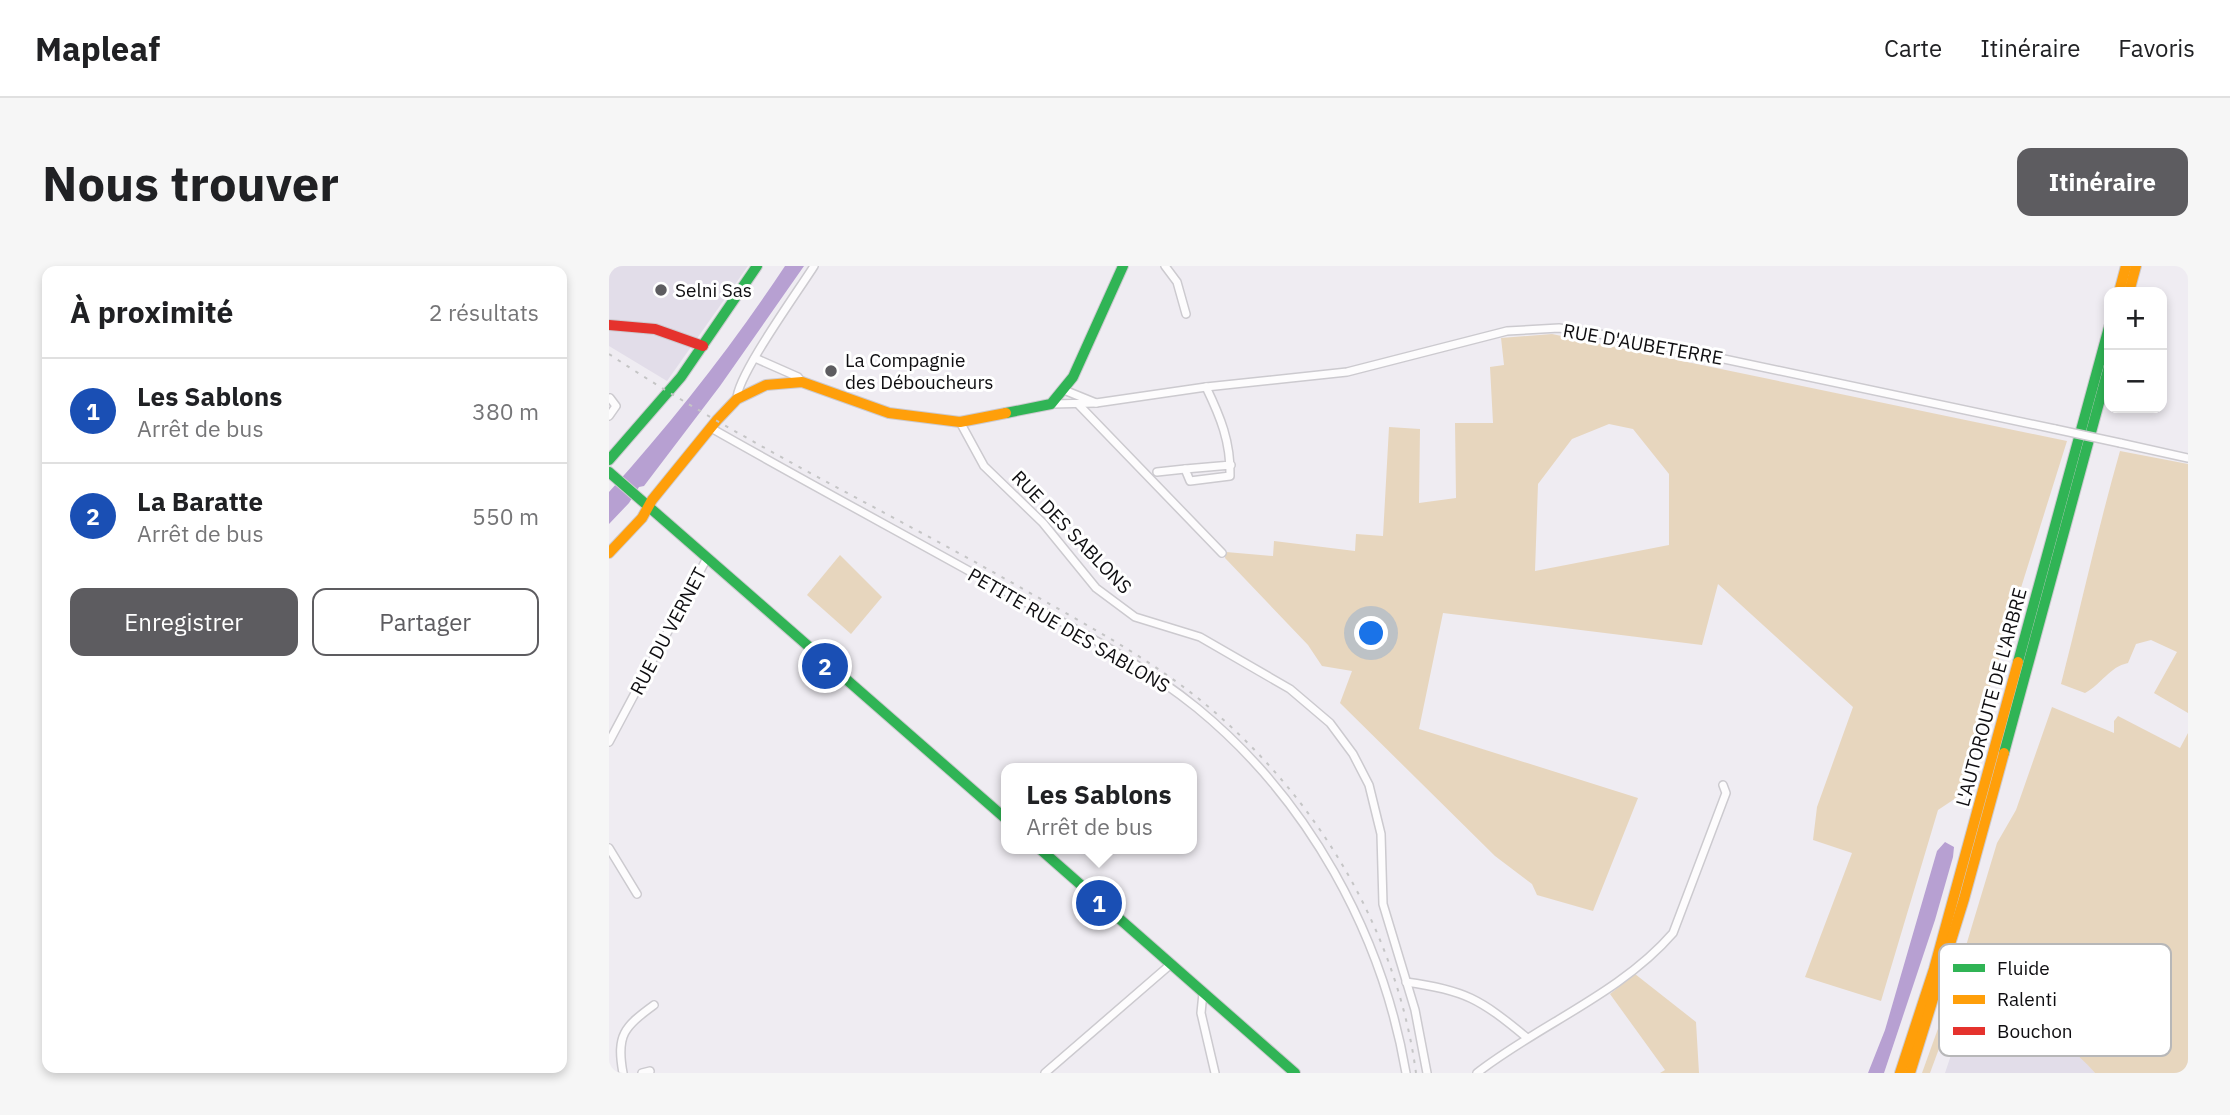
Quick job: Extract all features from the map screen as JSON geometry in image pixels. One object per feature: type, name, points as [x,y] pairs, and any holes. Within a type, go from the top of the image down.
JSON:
[{"type":"main road","points":[[609,460],[667,395],[757,266]]},
{"type":"main road","points":[[609,553],[737,400],[766,385],[802,382],[889,413],[960,422],[1051,404],[1065,390],[1123,266]]},
{"type":"main road","points":[[2120,287],[2126,266]]},
{"type":"main road","points":[[2130,287],[2136,266]]},
{"type":"main road","points":[[609,325],[655,329],[703,346]]},
{"type":"main road","name":"L'AUTOROUTE DE L'ARBRE","points":[[1941,944],[2104,345]]},
{"type":"main road","name":"L'AUTOROUTE DE L'ARBRE","points":[[1951,944],[2104,384]]},
{"type":"main road","points":[[610,473],[1001,815]]},
{"type":"main road","points":[[1046,854],[1295,1073]]},
{"type":"main road","name":"L'AUTOROUTE DE L'ARBRE","points":[[1900,1073],[1939,951]]},
{"type":"main road","name":"L'AUTOROUTE DE L'ARBRE","points":[[1910,1073],[1939,982]]},
{"type":"street","points":[[737,400],[737,391],[755,358],[814,266]]},
{"type":"street","points":[[1165,266],[1177,282],[1186,313]]},
{"type":"street","name":"RUE D'AUBETERRE","points":[[1051,404],[1079,405],[1206,387],[1347,372],[1507,331],[1559,328],[1625,338],[2188,458]]},
{"type":"street","points":[[755,358],[798,377],[802,382]]},
{"type":"street","points":[[1185,469],[1190,481],[1230,476],[1231,465],[1224,425],[1206,387]]},
{"type":"street","points":[[1065,390],[1080,399],[1096,403]]},
{"type":"street","points":[[609,416],[616,405],[610,398]]},
{"type":"street","points":[[1079,405],[1222,553]]},
{"type":"street","name":"RUE DES SABLONS","points":[[960,422],[983,466],[1043,523],[1096,588],[1121,609],[1153,623],[1200,636],[1290,689],[1330,723],[1353,754],[1369,785],[1381,834],[1383,904],[1415,1010],[1427,1073]]},
{"type":"street","name":"PETITE RUE DES SABLONS","points":[[711,428],[1127,659],[1197,708],[1217,726],[1294,809],[1356,911],[1390,1002],[1406,1073]]},
{"type":"street","points":[[1157,472],[1231,465]]},
{"type":"street","name":"RUE DU VERNET","points":[[609,741],[707,558]]},
{"type":"street","points":[[1477,1073],[1526,1037],[1625,977],[1657,952],[1673,933],[1726,793],[1723,785]]},
{"type":"street","points":[[609,848],[636,894]]},
{"type":"street","points":[[1045,1073],[1171,964]]},
{"type":"street","points":[[1406,982],[1446,988],[1474,997],[1526,1037]]},
{"type":"street","points":[[1203,993],[1201,1013],[1216,1073]]},
{"type":"street","points":[[623,1073],[621,1038],[631,1022],[654,1005]]},
{"type":"shaded area","points":[[609,266],[748,266],[667,381],[609,346]]},
{"type":"shaded area","points":[[785,266],[804,266],[720,386],[644,486],[639,487],[629,503],[609,524],[609,492],[701,382]]},
{"type":"shaded area","points":[[1552,334],[2067,441],[1988,693],[1965,792],[1938,810],[1881,1001],[1805,977],[1852,853],[1813,840],[1817,807],[1853,707],[1718,584],[1702,645],[1443,613],[1419,729],[1638,798],[1593,911],[1537,895],[1532,884],[1495,856],[1340,703],[1352,671],[1322,666],[1308,645],[1225,558],[1226,552],[1273,556],[1274,541],[1355,551],[1356,534],[1383,536],[1389,427],[1420,429],[1419,503],[1456,498],[1455,423],[1493,423],[1490,367],[1504,365],[1501,338]],"holes":[[[1609,424],[1633,429],[1669,474],[1669,545],[1535,571],[1538,484],[1572,439]]]},
{"type":"shaded area","points":[[2120,451],[2188,464],[2188,713],[2154,693],[2177,652],[2151,640],[2136,644],[2128,663],[2116,668],[2085,693],[2061,684]]},
{"type":"shaded area","points":[[840,555],[882,597],[851,634],[807,595]]},
{"type":"shaded area","points":[[2052,707],[2114,733],[2114,721],[2118,716],[2180,748],[2188,733],[2188,1073],[2095,1073],[2079,1056],[2171,1056],[2171,944],[1967,944],[1997,843],[2016,810]]},
{"type":"shaded area","points":[[1945,842],[1954,847],[1953,857],[1884,1073],[1868,1073],[1885,1030],[1937,851]]},
{"type":"shaded area","points":[[1635,974],[1696,1022],[1699,1073],[1660,1073],[1665,1070],[1610,994]]},
{"type":"shaded area","points":[[1939,1026],[1939,1049],[1930,1073],[1922,1073]]},
{"type":"shaded area","points":[[1951,1056],[2081,1056],[2095,1073],[1945,1073]]},
{"type":"railway","points":[[609,354],[710,417],[1093,629],[1139,656],[1204,703],[1244,739],[1281,779],[1345,868],[1370,917],[1390,967],[1406,1020],[1416,1073]]},
{"type":"traffic: fast","points":[[609,460],[681,377],[757,266]]},
{"type":"traffic: fast","points":[[1006,413],[1051,404],[1073,377],[1123,266]]},
{"type":"traffic: fast","points":[[2018,662],[2104,345]]},
{"type":"traffic: fast","points":[[2004,753],[2104,384]]},
{"type":"traffic: fast","points":[[609,472],[1001,815]]},
{"type":"traffic: fast","points":[[1046,854],[1295,1073]]},
{"type":"traffic: slow","points":[[2120,287],[2126,266]]},
{"type":"traffic: slow","points":[[2130,287],[2136,266]]},
{"type":"traffic: slow","points":[[609,553],[642,518],[652,500],[717,420],[737,399],[766,385],[802,382],[889,413],[960,422],[1006,413]]},
{"type":"traffic: slow","points":[[1941,944],[2018,662]]},
{"type":"traffic: slow","points":[[1950,944],[2004,753]]},
{"type":"traffic: slow","points":[[1900,1073],[1939,951]]},
{"type":"traffic: slow","points":[[1910,1073],[1939,980]]},
{"type":"traffic: jam","points":[[609,325],[655,329],[703,346]]},
{"type":"place","name":"Selni Sas","points":[[661,290]]},
{"type":"place","name":"La Compagnie des Déboucheurs","points":[[831,371]]},
{"type":"place","name":"La Baratte","points":[[825,666]]},
{"type":"place","name":"Les Sablons","points":[[1099,903]]}]
